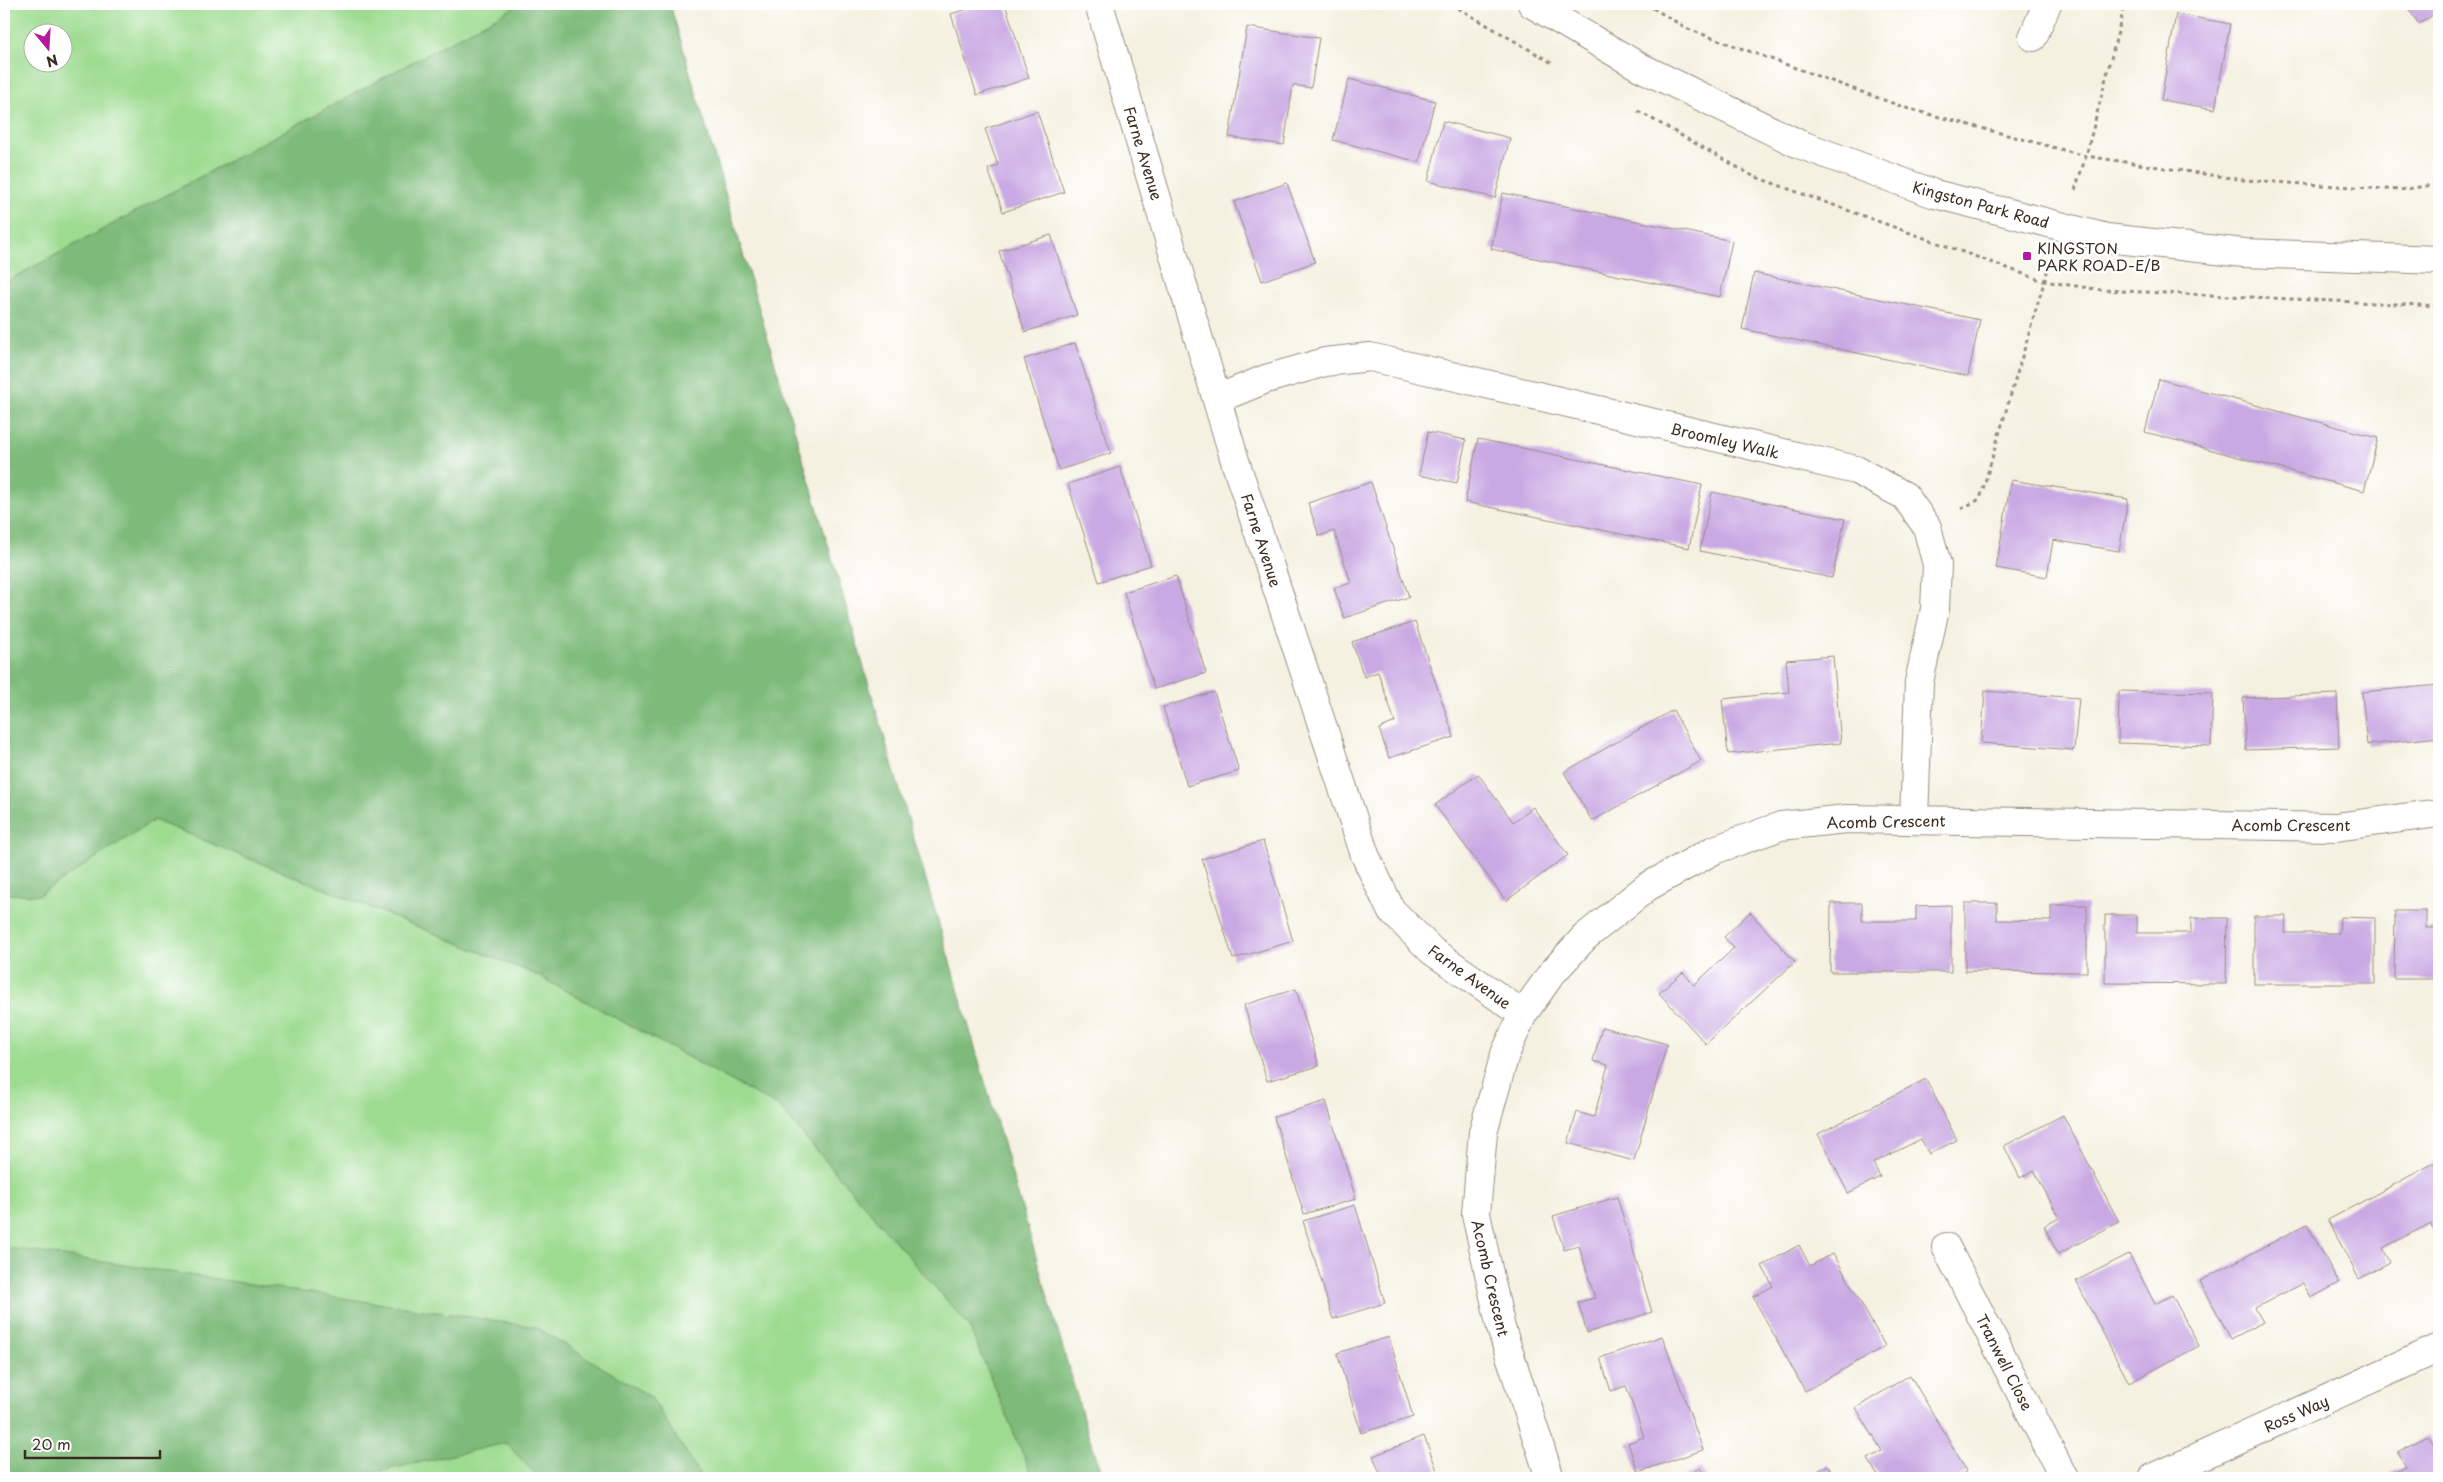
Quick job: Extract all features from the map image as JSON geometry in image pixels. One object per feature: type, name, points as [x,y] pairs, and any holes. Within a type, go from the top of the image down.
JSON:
[{"type":"street","name":"Farne Avenue","points":[[1099,4],[1217,399],[1365,855],[1392,910],[1432,951],[1523,1014]]},
{"type":"street","name":"Kingston Park Road","points":[[1532,4],[1640,67],[1800,144],[1935,194],[2107,238],[2244,253],[2439,260]]},
{"type":"street","points":[[2033,37],[2047,4]]},
{"type":"street","name":"Broomley Walk","points":[[1217,399],[1266,379],[1325,362],[1370,357],[1856,470],[1905,496],[1927,528],[1937,565],[1935,609],[1919,682],[1914,820]]},
{"type":"street","name":"Acomb Crescent","points":[[1550,1478],[1500,1328],[1476,1214],[1483,1132],[1505,1054],[1523,1014],[1552,973],[1585,937],[1647,887],[1714,850],[1781,826],[1846,818],[2336,827],[2439,813]]},
{"type":"street","name":"Tranwell Close","points":[[1946,1247],[2064,1478]]},
{"type":"street","name":"Ross Way","points":[[2153,1478],[2439,1348]]},
{"type":"path","points":[[1646,4],[1688,29],[1906,108],[2086,156],[2244,180],[2400,190],[2439,184]]},
{"type":"path","points":[[1927,528],[1980,499],[2042,281],[2063,226],[2086,156],[2125,4]]},
{"type":"green space","points":[[4,4],[520,4],[4,283]]},
{"type":"green space","points":[[520,4],[670,4],[1087,1431],[1104,1478],[1033,1478],[969,1326],[778,1106],[537,975],[154,820],[39,895],[4,894],[4,283]]},
{"type":"green space","points":[[154,820],[537,975],[778,1106],[969,1326],[1033,1478],[4,1478],[4,894],[39,894]]},
{"type":"green space","points":[[4,1247],[536,1327],[651,1397],[702,1478],[539,1478],[506,1443],[350,1478],[4,1478]]},
{"type":"building","points":[[983,4],[1005,4],[1029,78],[977,95],[951,14]]},
{"type":"building","points":[[2405,4],[2439,4],[2439,11],[2419,24]]},
{"type":"building","points":[[2176,14],[2230,24],[2215,109],[2161,100]]},
{"type":"building","points":[[1247,27],[1319,38],[1311,88],[1293,85],[1284,145],[1229,137]]},
{"type":"building","points":[[1349,79],[1435,101],[1419,162],[1333,140]]},
{"type":"building","points":[[1037,111],[1064,192],[1003,212],[988,169],[998,166],[985,129]]},
{"type":"building","points":[[1443,121],[1510,138],[1495,198],[1428,181]]},
{"type":"building","points":[[1287,183],[1315,262],[1262,281],[1234,202]]},
{"type":"building","points":[[1503,193],[1732,241],[1720,297],[1491,249]]},
{"type":"building","points":[[1051,235],[1077,315],[1025,332],[999,251]]},
{"type":"building","points":[[1754,273],[1980,320],[1968,376],[1742,329]]},
{"type":"building","points":[[1075,343],[1111,453],[1059,470],[1024,359]]},
{"type":"building","points":[[2159,379],[2378,438],[2364,491],[2145,432]]},
{"type":"building","points":[[1428,432],[1466,440],[1457,483],[1419,475]]},
{"type":"building","points":[[1478,439],[1702,485],[1689,548],[1465,502]]},
{"type":"building","points":[[1120,467],[1151,565],[1099,582],[1068,484]]},
{"type":"building","points":[[2011,480],[2128,499],[2119,551],[2053,540],[2047,577],[1996,568]]},
{"type":"building","points":[[1371,482],[1409,597],[1344,618],[1334,588],[1351,583],[1334,531],[1319,536],[1308,503]]},
{"type":"building","points":[[1712,492],[1845,519],[1832,578],[1700,551]]},
{"type":"building","points":[[1176,576],[1206,673],[1154,689],[1124,592]]},
{"type":"building","points":[[1415,622],[1454,737],[1389,758],[1379,729],[1395,722],[1378,672],[1364,677],[1352,642]]},
{"type":"building","points":[[1833,656],[1841,743],[1728,754],[1722,699],[1789,692],[1786,660]]},
{"type":"building","points":[[2439,685],[2439,737],[2367,745],[2362,692]]},
{"type":"building","points":[[1985,691],[2079,698],[2074,750],[1981,743]]},
{"type":"building","points":[[2119,691],[2213,693],[2211,746],[2118,743]]},
{"type":"building","points":[[1214,692],[1239,771],[1187,786],[1163,707]]},
{"type":"building","points":[[2337,694],[2339,747],[2246,750],[2243,698]]},
{"type":"building","points":[[1673,710],[1701,761],[1592,821],[1564,772]]},
{"type":"building","points":[[1478,774],[1513,822],[1533,807],[1568,855],[1506,901],[1435,805]]},
{"type":"building","points":[[1263,841],[1293,941],[1233,959],[1202,859]]},
{"type":"building","points":[[1831,903],[1862,903],[1862,921],[1916,921],[1916,906],[1951,905],[1951,972],[1830,972]]},
{"type":"building","points":[[1965,903],[1997,903],[1997,920],[2051,921],[2051,905],[2087,905],[2087,972],[1965,971]]},
{"type":"building","points":[[2395,911],[2426,911],[2426,928],[2439,928],[2439,979],[2394,979]]},
{"type":"building","points":[[1750,912],[1795,962],[1706,1044],[1659,993],[1683,972],[1694,985],[1734,948],[1724,937]]},
{"type":"building","points":[[2105,915],[2137,915],[2137,933],[2191,933],[2191,918],[2227,918],[2226,984],[2105,983]]},
{"type":"building","points":[[2254,916],[2286,916],[2285,933],[2339,933],[2340,917],[2375,918],[2375,984],[2254,984]]},
{"type":"building","points":[[1296,989],[1319,1066],[1267,1081],[1244,1005]]},
{"type":"building","points":[[1602,1027],[1667,1044],[1634,1161],[1568,1143],[1577,1112],[1594,1117],[1608,1065],[1593,1061]]},
{"type":"building","points":[[1926,1079],[1957,1140],[1929,1154],[1921,1139],[1873,1163],[1880,1177],[1848,1193],[1818,1134]]},
{"type":"building","points":[[1326,1101],[1356,1199],[1304,1214],[1274,1117]]},
{"type":"building","points":[[2063,1115],[2119,1222],[2058,1254],[2044,1226],[2059,1218],[2034,1170],[2020,1178],[2004,1146]]},
{"type":"building","points":[[2434,1163],[2439,1172],[2439,1239],[2431,1223],[2383,1248],[2390,1262],[2359,1279],[2328,1220]]},
{"type":"building","points":[[1617,1197],[1652,1312],[1587,1333],[1578,1302],[1595,1298],[1579,1246],[1564,1250],[1553,1216]]},
{"type":"building","points":[[1355,1205],[1385,1303],[1333,1319],[1303,1221]]},
{"type":"building","points":[[2307,1224],[2339,1283],[2311,1298],[2303,1283],[2255,1308],[2263,1322],[2231,1339],[2200,1281]]},
{"type":"building","points":[[1799,1245],[1810,1266],[1833,1253],[1885,1346],[1805,1391],[1753,1297],[1773,1286],[1762,1266]]},
{"type":"building","points":[[2129,1254],[2155,1304],[2172,1295],[2199,1346],[2129,1383],[2076,1281]]},
{"type":"building","points":[[1662,1336],[1703,1450],[1638,1472],[1628,1443],[1644,1437],[1626,1386],[1611,1391],[1600,1358]]},
{"type":"building","points":[[1389,1337],[1413,1417],[1361,1433],[1337,1353]]},
{"type":"building","points":[[1910,1375],[1967,1471],[1956,1478],[1879,1478],[1868,1459],[1882,1451],[1856,1408]]},
{"type":"building","points":[[1424,1436],[1440,1478],[1382,1478],[1373,1456]]},
{"type":"building","points":[[2429,1436],[2439,1455],[2439,1478],[2381,1478],[2405,1466],[2397,1452]]},
{"type":"building","points":[[1828,1465],[1836,1478],[1806,1478]]},
{"type":"building","points":[[1700,1468],[1706,1478],[1683,1478]]},
{"type":"place","name":"KINGSTON PARK ROAD-E/B","points":[[2027,256]]}]
